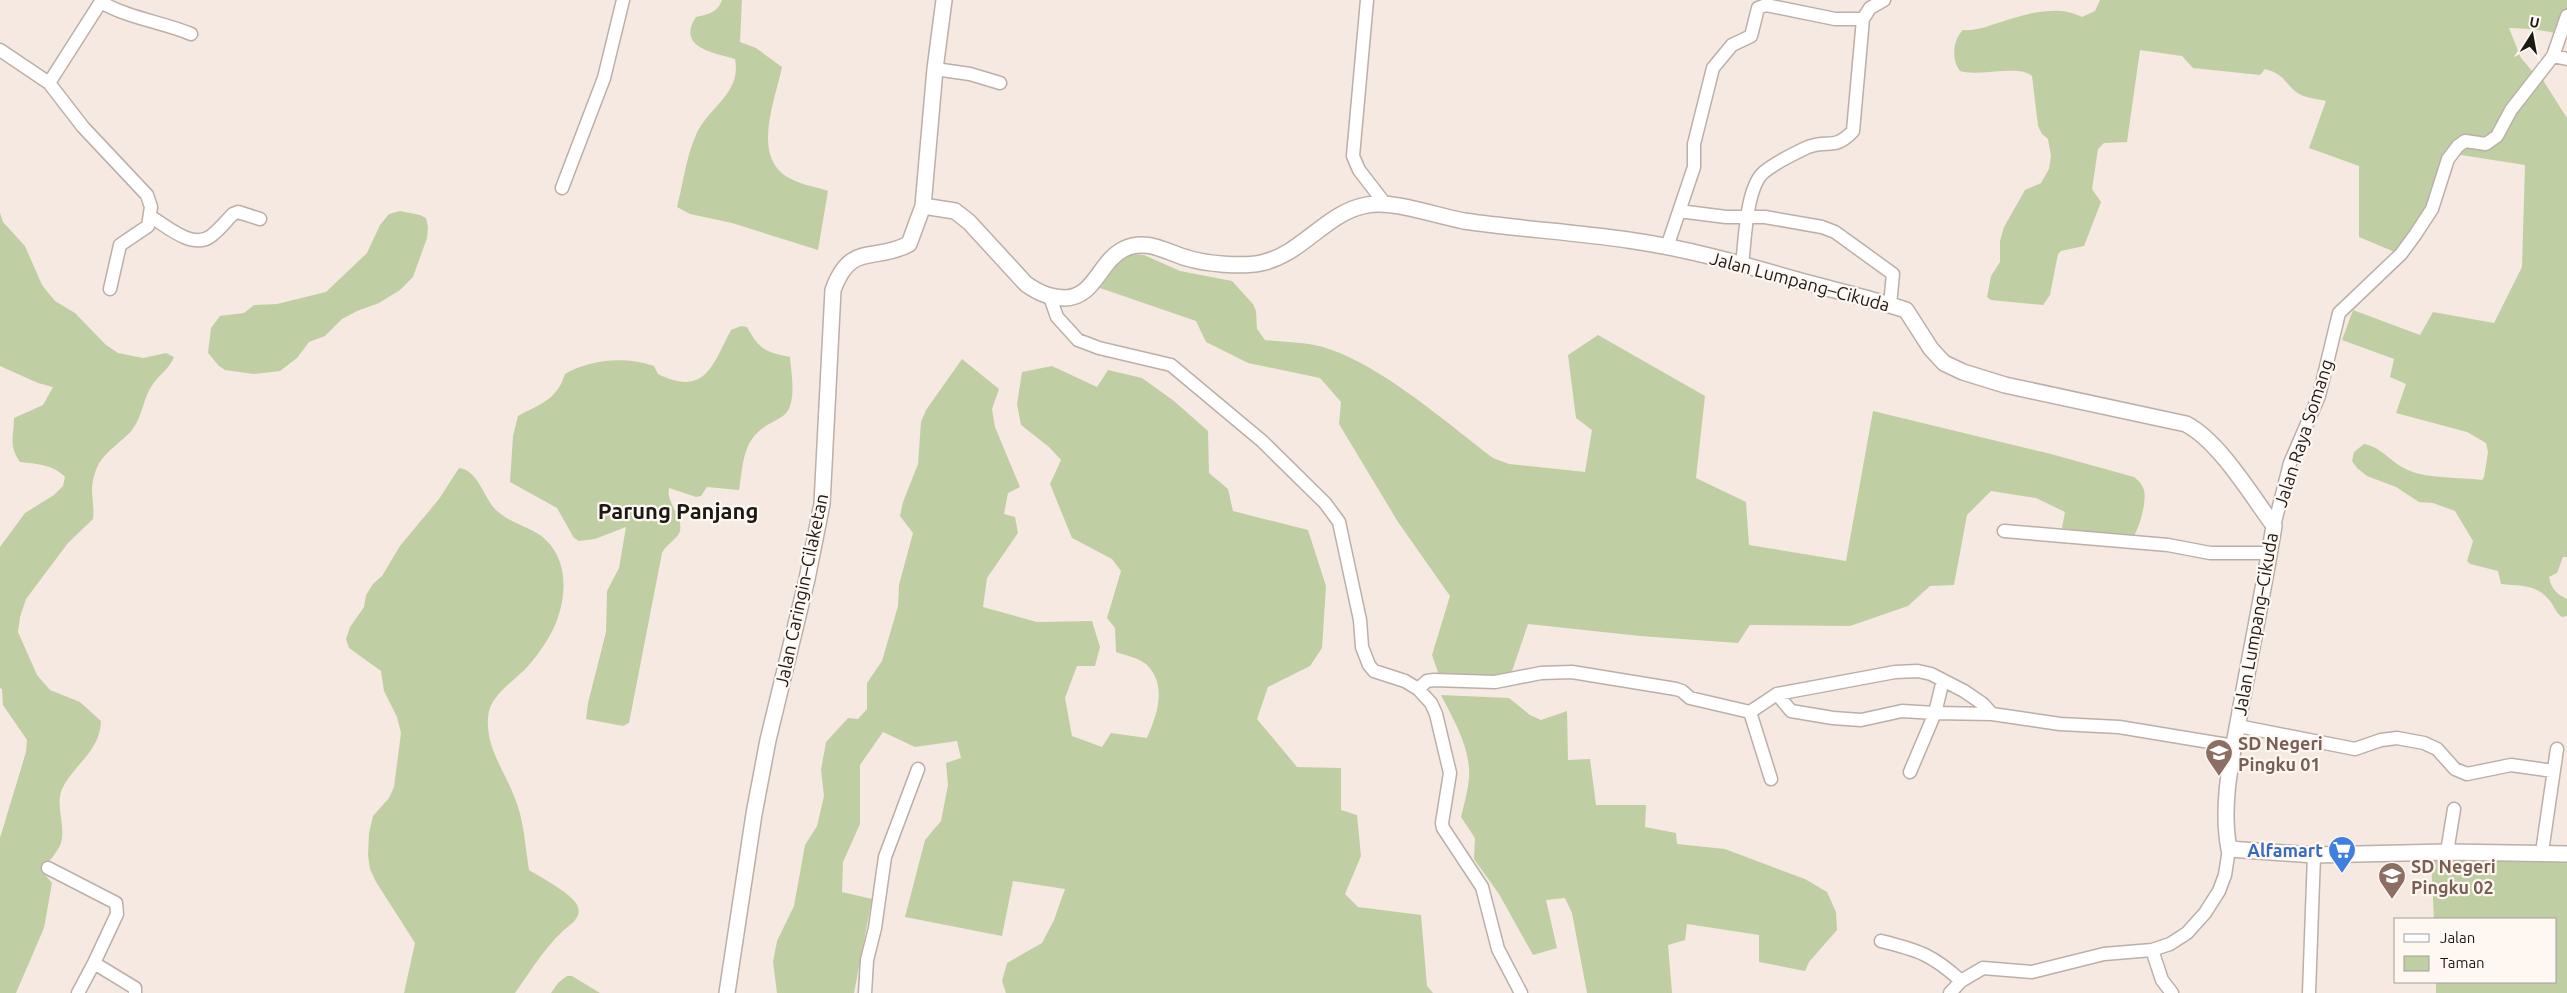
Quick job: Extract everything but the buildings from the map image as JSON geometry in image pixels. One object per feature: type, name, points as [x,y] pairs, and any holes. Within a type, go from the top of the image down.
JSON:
[{"type":"street","points":[[562,188],[604,78],[623,0]]},
{"type":"street","points":[[923,206],[935,69],[944,0]]},
{"type":"street","points":[[1367,0],[1353,156],[1359,170],[1386,205]]},
{"type":"street","points":[[1742,264],[1749,206],[1756,183],[1764,172],[1808,147],[1844,141],[1853,131],[1863,19],[1870,8],[1884,0]]},
{"type":"street","points":[[49,83],[101,1],[112,9],[169,25],[191,34]]},
{"type":"street","points":[[1667,247],[1694,167],[1694,144],[1713,68],[1732,45],[1750,36],[1758,8],[1766,5],[1835,19],[1863,19]]},
{"type":"street","name":"Jalan Raya Somang","points":[[2274,526],[2290,463],[2319,396],[2339,313],[2395,260],[2415,235],[2432,209],[2448,160],[2458,146],[2465,141],[2486,144],[2497,136],[2511,110],[2553,56],[2567,16]]},
{"type":"street","points":[[0,50],[49,83],[83,127],[147,195],[151,206],[148,226],[120,245],[110,289]]},
{"type":"street","points":[[2553,56],[2567,59]]},
{"type":"street","points":[[935,69],[970,74],[1000,83]]},
{"type":"street","name":"Jalan Lumpang–Cikuda","points":[[923,206],[955,211],[969,222],[1026,284],[1050,297],[1075,298],[1089,287],[1110,260],[1124,249],[1146,245],[1160,247],[1188,259],[1239,265],[1262,263],[1300,246],[1346,210],[1369,204],[1386,205],[1464,220],[1629,240],[1742,264],[1906,310],[1931,349],[1944,362],[1963,372],[2005,385],[2186,424],[2197,430],[2235,471],[2274,526],[2234,746],[2226,806],[2226,832],[2229,850]]},
{"type":"street","name":"Jalan Caringin–Cilaketan","points":[[727,993],[754,814],[768,740],[822,504],[833,290],[838,276],[851,260],[861,256],[899,249],[909,244],[923,206]]},
{"type":"street","points":[[1679,211],[1792,220],[1835,232],[1893,274],[1890,305]]},
{"type":"street","points":[[150,216],[190,240],[200,241],[210,237],[238,212],[260,219]]},
{"type":"street","points":[[1050,297],[1057,317],[1078,340],[1099,348],[1171,365],[1262,441],[1326,503],[1339,522],[1360,620],[1362,647],[1369,665],[1374,671],[1405,681],[1418,689],[1431,703],[1436,714],[1450,773],[1443,828],[1482,887],[1498,949],[1521,993]]},
{"type":"street","points":[[2004,531],[2168,545],[2210,554],[2269,554]]},
{"type":"street","points":[[1418,689],[1427,681],[1434,680],[1495,682],[1542,673],[1572,672],[1682,691],[1690,698],[1750,712],[1777,694],[1895,672],[1918,671],[1944,680],[1970,695],[1992,714]]},
{"type":"street","points":[[1910,772],[1935,712],[1944,680]]},
{"type":"street","points":[[1777,694],[1791,711],[1833,718],[1861,720],[1902,711],[1992,714],[2060,724],[2120,727],[2234,746]]},
{"type":"street","points":[[1750,712],[1771,779]]},
{"type":"street","points":[[2238,726],[2355,749],[2381,740],[2397,738],[2424,743],[2437,749],[2455,769],[2467,774],[2511,765],[2553,771]]},
{"type":"street","points":[[2542,852],[2557,749]]},
{"type":"street","points":[[865,993],[867,960],[876,928],[885,856],[918,769]]},
{"type":"street","points":[[2447,852],[2454,809]]},
{"type":"street","points":[[1950,993],[1961,980],[1983,968],[1992,967],[2032,972],[2104,954],[2152,950],[2170,944],[2187,933],[2205,914],[2219,891],[2225,876],[2229,850],[2314,855],[2447,852],[2542,852],[2567,854]]},
{"type":"street","points":[[2309,993],[2314,855]]},
{"type":"street","points":[[48,868],[116,903],[117,914],[78,993]]},
{"type":"street","points":[[1881,941],[1916,950],[1940,961],[1961,980]]},
{"type":"street","points":[[2152,950],[2162,980],[2172,993]]},
{"type":"street","points":[[94,963],[135,988],[135,993]]},
{"type":"green space","points":[[722,0],[742,0],[740,42],[756,48],[782,67],[771,112],[768,144],[771,158],[779,170],[795,181],[828,191],[818,250],[732,223],[690,214],[677,207],[687,161],[696,135],[701,125],[723,100],[734,82],[736,71],[735,59],[700,47],[694,42],[691,35],[691,27],[696,17],[709,14],[718,8]]},
{"type":"green space","points":[[2100,0],[2567,0],[2567,35],[2532,29],[2509,28],[2521,58],[2532,71],[2541,77],[2567,118],[2567,557],[2563,557],[2557,573],[2549,577],[2555,591],[2567,599],[2567,616],[2562,617],[2540,591],[2528,587],[2501,584],[2498,571],[2470,564],[2467,561],[2473,541],[2455,511],[2433,503],[2419,502],[2396,487],[2367,476],[2352,461],[2354,452],[2364,444],[2376,448],[2402,467],[2416,473],[2482,480],[2484,477],[2488,452],[2486,443],[2467,432],[2396,413],[2406,384],[2390,377],[2394,359],[2342,340],[2353,310],[2420,335],[2433,312],[2494,323],[2522,267],[2525,165],[2448,153],[2421,222],[2397,253],[2359,237],[2359,166],[2309,148],[2326,101],[2299,94],[2280,76],[2265,69],[2260,75],[2193,68],[2182,56],[2140,50],[2127,142],[2104,143],[2098,149],[2092,189],[2101,202],[2084,246],[2061,251],[2058,254],[2050,295],[2043,305],[1991,300],[1987,297],[1991,276],[2000,262],[2000,241],[2004,227],[2025,190],[2041,183],[2049,169],[2051,156],[2048,139],[2042,134],[2038,126],[2032,76],[2018,71],[1977,73],[1960,71],[1954,56],[1955,44],[1963,30],[1978,29],[2021,16],[2042,12],[2062,11],[2082,17],[2095,11]]},
{"type":"green space","points":[[400,211],[426,218],[428,227],[427,238],[413,277],[400,290],[379,303],[342,319],[325,336],[309,342],[297,358],[280,371],[254,374],[225,370],[208,353],[211,328],[220,316],[244,313],[254,305],[277,304],[326,292],[367,253],[380,225],[389,214]]},
{"type":"green space","points":[[0,213],[3,222],[25,246],[42,285],[55,301],[75,313],[106,345],[118,353],[143,358],[166,353],[174,357],[170,365],[150,389],[136,425],[128,435],[107,453],[96,470],[92,484],[93,519],[68,543],[26,599],[20,617],[18,632],[37,675],[50,690],[80,702],[101,721],[100,732],[96,741],[86,757],[67,780],[60,795],[61,843],[42,871],[52,883],[44,928],[16,993],[0,993],[0,838],[26,752],[27,740],[3,705],[2,689],[0,688],[0,547],[25,513],[54,495],[63,486],[65,477],[50,467],[20,462],[14,450],[12,440],[14,418],[43,405],[53,387],[38,383],[0,366]]},
{"type":"green space","points":[[1131,254],[1144,255],[1180,271],[1232,281],[1253,304],[1256,311],[1257,329],[1265,340],[1319,346],[1341,353],[1363,364],[1432,410],[1493,458],[1509,464],[1585,472],[1592,430],[1576,418],[1568,355],[1598,335],[1705,396],[1696,478],[1746,502],[1749,545],[1846,561],[1873,411],[2051,454],[2134,477],[2142,486],[2145,495],[2142,517],[2130,541],[2093,536],[2062,528],[2065,512],[2036,498],[1991,491],[1967,515],[1954,585],[1930,586],[1908,606],[1850,626],[1750,625],[1738,643],[1640,636],[1528,624],[1508,683],[1441,681],[1432,655],[1450,596],[1398,522],[1339,424],[1341,402],[1320,378],[1248,363],[1206,342],[1196,321],[1100,288],[1119,262]]},
{"type":"green space","points":[[741,326],[747,327],[759,345],[774,353],[790,357],[791,404],[783,416],[763,428],[752,439],[744,457],[739,490],[707,487],[701,496],[696,497],[669,488],[670,499],[679,520],[680,531],[662,553],[629,723],[623,726],[586,719],[588,703],[606,632],[607,591],[619,568],[626,527],[595,539],[579,541],[574,538],[557,508],[510,482],[513,436],[518,416],[552,396],[562,383],[565,374],[597,362],[632,361],[654,366],[658,374],[674,380],[687,382],[697,380],[712,366],[731,330]]},
{"type":"green space","points":[[962,359],[999,389],[992,409],[995,427],[1020,487],[1008,493],[1004,514],[1015,517],[1018,533],[987,578],[983,607],[1037,622],[1092,621],[1100,647],[1095,666],[1077,666],[1065,698],[1072,736],[1102,747],[1111,733],[1147,738],[1157,710],[1159,691],[1153,672],[1146,664],[1136,658],[1116,652],[1115,628],[1107,618],[1121,571],[1112,559],[1072,538],[1050,484],[1061,460],[1049,447],[1021,425],[1017,404],[1022,372],[1052,366],[1097,387],[1108,370],[1142,378],[1174,401],[1208,431],[1209,473],[1228,489],[1233,511],[1308,530],[1326,586],[1322,648],[1310,666],[1268,687],[1257,719],[1297,767],[1341,768],[1341,810],[1357,815],[1361,856],[1345,894],[1358,907],[1421,915],[1427,986],[1433,993],[1006,993],[1002,981],[1007,963],[1042,943],[1054,920],[1065,889],[1013,881],[1002,936],[905,917],[925,840],[941,821],[948,785],[946,763],[961,758],[957,741],[915,747],[883,732],[860,765],[860,824],[843,862],[842,892],[872,899],[854,993],[777,993],[773,962],[777,941],[794,906],[805,845],[817,826],[824,796],[821,770],[826,742],[848,718],[858,719],[867,709],[867,683],[882,661],[898,606],[899,585],[913,533],[900,516],[903,502],[918,464],[921,422],[926,410]]},
{"type":"green space","points":[[459,468],[466,470],[476,478],[495,509],[511,520],[540,535],[549,543],[560,562],[564,583],[561,606],[550,636],[529,665],[498,695],[489,710],[488,718],[488,729],[496,759],[514,796],[520,814],[529,870],[571,897],[579,910],[575,920],[548,947],[515,993],[404,993],[415,943],[376,882],[370,869],[368,855],[369,833],[373,816],[389,798],[394,787],[401,733],[397,717],[384,691],[381,671],[349,648],[346,639],[350,627],[364,607],[366,595],[373,584],[382,576],[400,546],[439,499]]},
{"type":"green space","points":[[1441,695],[1509,698],[1530,715],[1541,720],[1567,711],[1568,760],[1590,759],[1596,805],[1646,805],[1645,827],[1676,833],[1677,844],[1725,849],[1805,879],[1827,892],[1836,912],[1837,930],[1809,962],[1805,971],[1759,962],[1759,935],[1687,924],[1685,940],[1668,945],[1672,993],[1587,993],[1572,913],[1565,898],[1546,900],[1557,948],[1533,955],[1499,894],[1474,859],[1475,838],[1461,817],[1469,778],[1467,756],[1461,735]]},
{"type":"green space","points":[[2567,853],[2567,993],[2436,993],[2436,983],[2557,983],[2557,918],[2434,918],[2431,859]]},
{"type":"green space","points":[[567,976],[572,976],[600,993],[551,993],[558,983]]},
{"type":"place","name":"SD Negeri Pingku 01","points":[[2219,777]]},
{"type":"place","name":"Alfamart","points":[[2342,874]]},
{"type":"place","name":"SD Negeri Pingku 02","points":[[2392,900]]},
{"type":"district","name":"Parung Panjang","points":[[678,510]]}]
